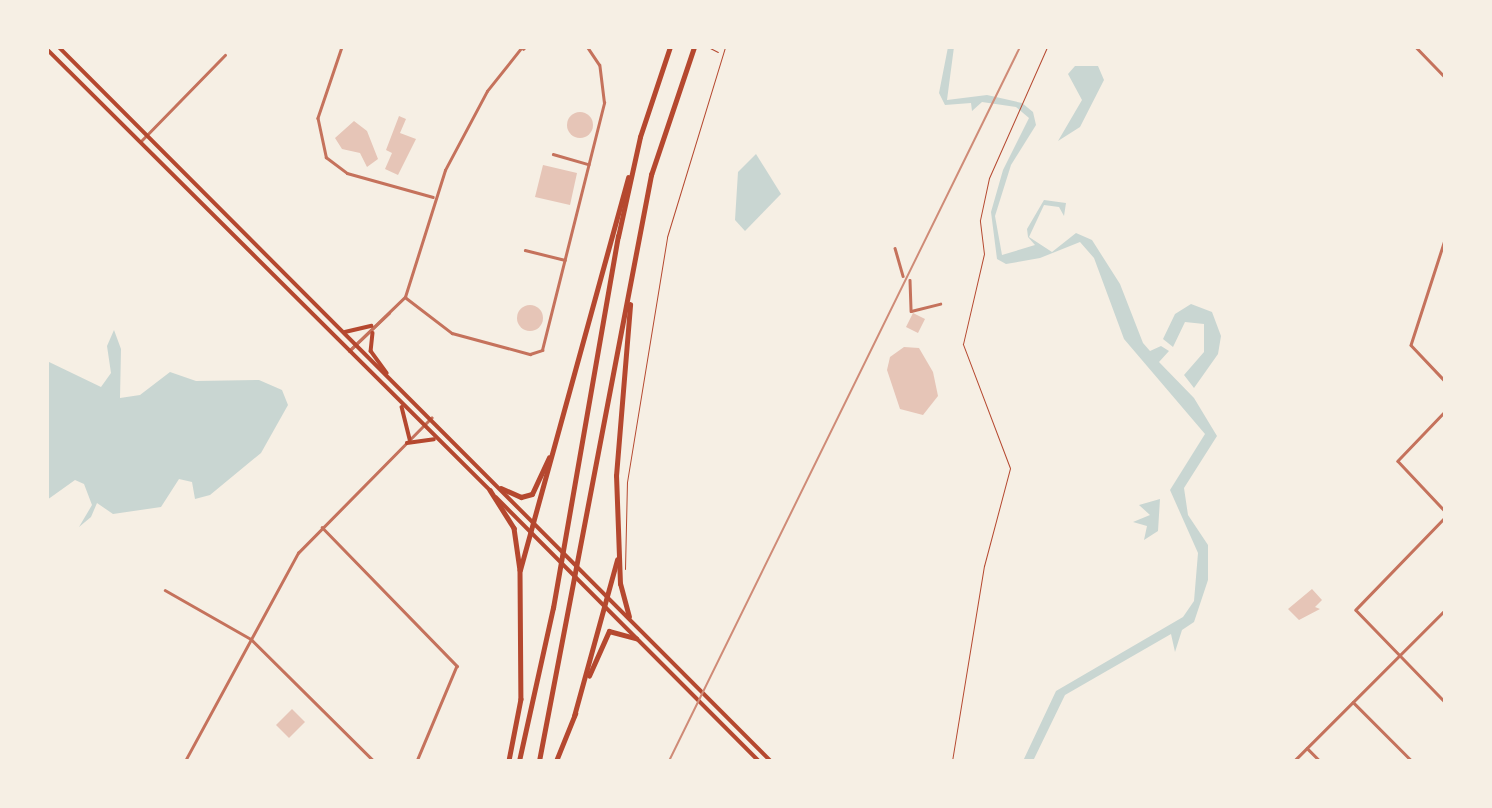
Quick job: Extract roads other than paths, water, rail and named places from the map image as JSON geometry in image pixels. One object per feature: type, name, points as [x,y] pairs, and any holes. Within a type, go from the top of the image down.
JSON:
[{"type":"highway","points":[[520,570],[640,137],[670,47]]},
{"type":"highway","points":[[539,761],[652,175],[694,47]]},
{"type":"highway","points":[[519,761],[640,137]]},
{"type":"highway","points":[[629,299],[616,476],[618,550],[629,617]]},
{"type":"highway","points":[[501,488],[521,497],[531,494],[560,431]]},
{"type":"highway","points":[[490,491],[514,528],[520,570],[521,699],[509,761]]},
{"type":"highway","points":[[574,716],[604,607],[604,592],[618,550]]},
{"type":"highway","points":[[556,761],[605,634],[617,629],[636,638]]},
{"type":"main road","points":[[60,47],[534,521],[687,680],[771,761]]},
{"type":"main road","points":[[47,49],[759,761]]},
{"type":"main road","points":[[344,331],[371,326]]},
{"type":"main road","points":[[373,333],[371,351],[390,378]]},
{"type":"main road","points":[[399,402],[408,441],[436,439]]},
{"type":"street","points":[[342,47],[318,118],[326,157],[347,173],[433,197]]},
{"type":"street","points":[[405,297],[452,333],[539,352],[604,103],[598,65],[587,47]]},
{"type":"street","points":[[1422,47],[1418,49],[1445,77]]},
{"type":"street","points":[[349,351],[373,333],[405,297],[433,197],[487,91],[523,48]]},
{"type":"street","points":[[141,141],[225,55]]},
{"type":"street","points":[[553,154],[589,164]]},
{"type":"street","points":[[1445,240],[1411,345],[1445,381]]},
{"type":"street","points":[[895,248],[903,276]]},
{"type":"street","points":[[525,250],[565,260]]},
{"type":"street","points":[[910,279],[911,311],[940,304]]},
{"type":"street","points":[[356,345],[371,326],[389,313]]},
{"type":"street","points":[[1445,412],[1398,461],[1445,511]]},
{"type":"street","points":[[185,761],[287,569],[322,527],[431,418]]},
{"type":"street","points":[[1445,518],[1356,610],[1445,702]]},
{"type":"street","points":[[322,527],[457,666],[417,761]]},
{"type":"street","points":[[165,590],[251,639],[374,761]]},
{"type":"street","points":[[1294,761],[1445,610]]},
{"type":"street","points":[[1353,702],[1412,761]]},
{"type":"street","points":[[1307,748],[1320,761]]},
{"type":"railway","points":[[669,761],[1020,47]]}]
